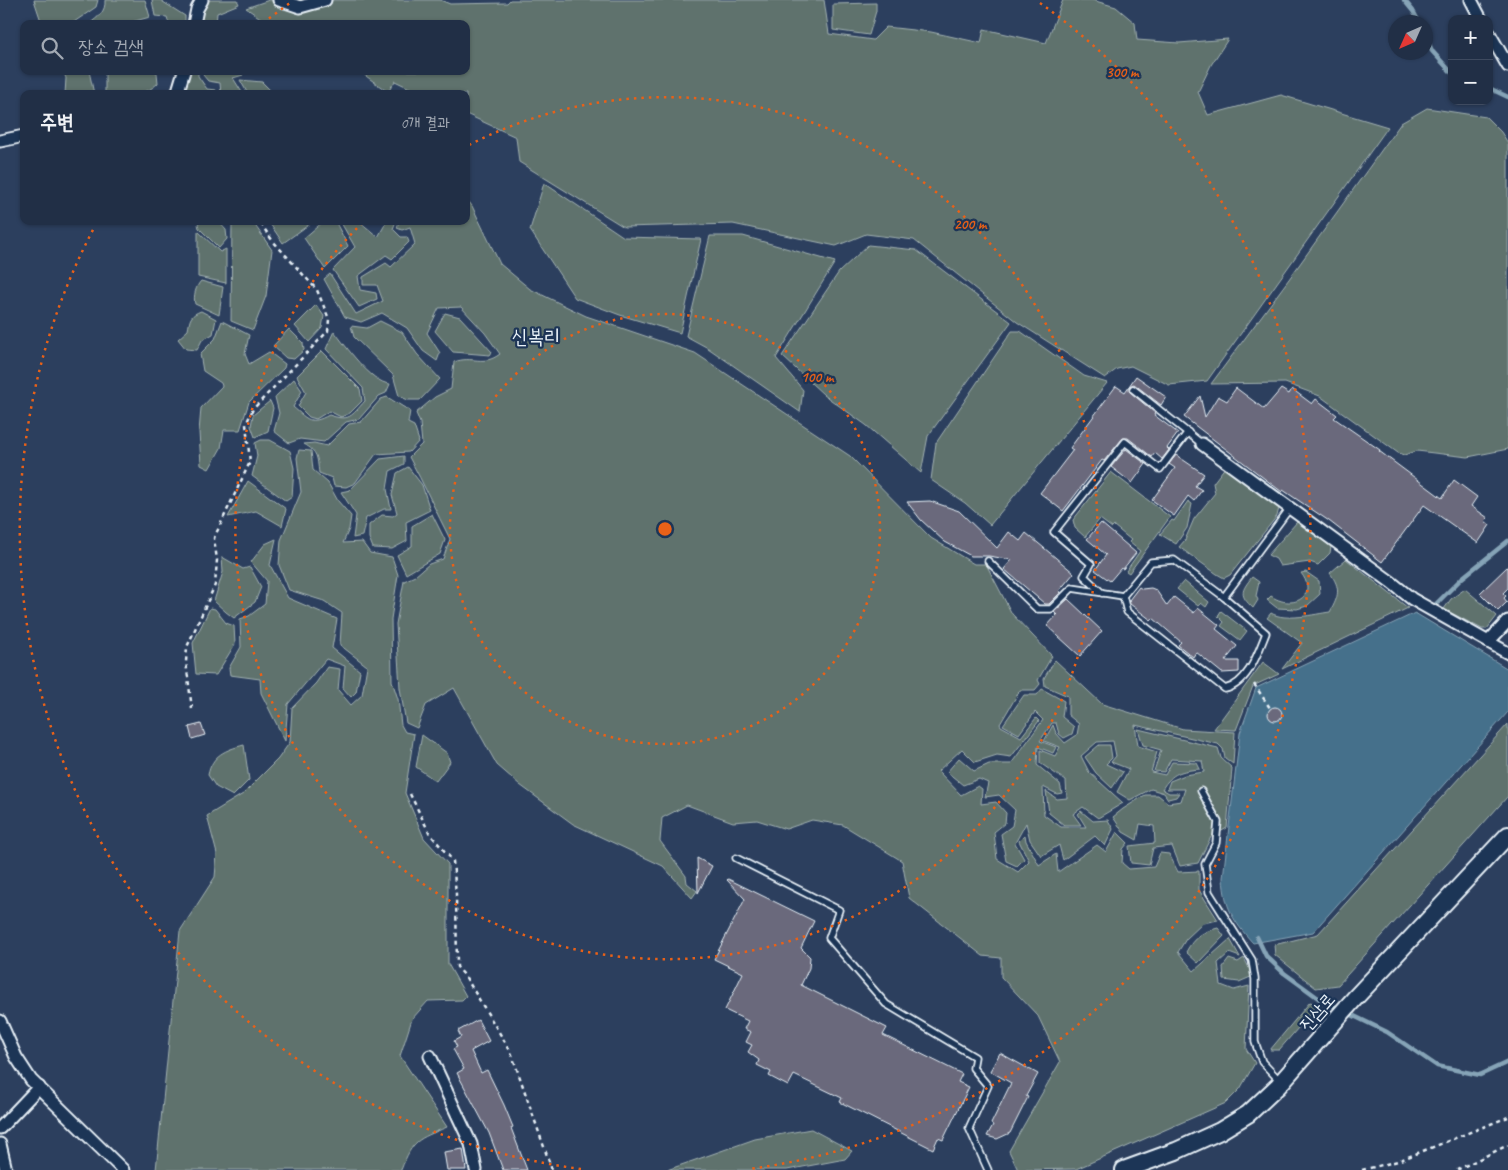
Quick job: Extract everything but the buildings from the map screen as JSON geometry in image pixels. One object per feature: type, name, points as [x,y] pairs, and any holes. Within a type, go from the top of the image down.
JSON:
[{"type":"street","points":[[195,20],[197,9],[202,0]]},
{"type":"street","points":[[279,0],[300,7],[325,0]]},
{"type":"street","points":[[1471,0],[1479,15]]},
{"type":"street","points":[[1493,41],[1508,66]]},
{"type":"street","points":[[178,90],[183,75]]},
{"type":"street","points":[[0,141],[20,137]]},
{"type":"street","points":[[1202,444],[1412,598],[1508,652]]},
{"type":"street","points":[[1489,642],[1508,621]]},
{"type":"street","name":"진삼로","points":[[1124,1170],[1176,1151],[1220,1131],[1248,1114],[1281,1082],[1355,998],[1508,835]]},
{"type":"street","points":[[0,1021],[16,1056],[31,1080],[123,1170]]},
{"type":"street","points":[[430,1056],[471,1144],[476,1170]]},
{"type":"street","points":[[0,1128],[39,1087]]},
{"type":"street","points":[[0,1144],[6,1170]]},
{"type":"lane","points":[[1133,390],[1202,444]]},
{"type":"lane","points":[[1102,593],[1084,576],[1090,564],[1054,532],[1125,442],[1160,470],[1188,432]]},
{"type":"lane","points":[[1224,597],[1290,508]]},
{"type":"lane","points":[[1174,560],[1224,597],[1266,633],[1255,662],[1235,687],[1225,689],[1127,612],[1124,596],[1151,562],[1174,560]]},
{"type":"lane","points":[[988,561],[1038,609],[1051,609],[1072,588],[1124,596]]},
{"type":"lane","points":[[1201,791],[1218,822],[1216,843],[1205,864],[1209,892],[1252,960],[1255,979],[1255,1042],[1262,1062],[1281,1082]]},
{"type":"lane","points":[[736,858],[839,910],[829,938],[886,1004],[976,1057],[973,1068],[988,1086],[968,1128],[988,1170]]},
{"type":"path","points":[[192,709],[186,662],[187,647],[215,584],[217,560],[214,538],[250,462],[246,424],[252,409],[328,332],[329,319],[317,290],[272,240],[262,225]]},
{"type":"path","points":[[1254,684],[1270,708]]},
{"type":"path","points":[[410,794],[430,834],[453,861],[456,894],[457,967],[465,976],[511,1052],[552,1170]]},
{"type":"path","points":[[1362,1170],[1398,1161],[1508,1117]]},
{"type":"path","points":[[1457,1170],[1508,1145]]},
{"type":"green space","points":[[34,0],[98,0],[96,7],[77,20],[41,20]]},
{"type":"green space","points":[[105,0],[145,0],[150,17],[139,20],[94,20],[103,11]]},
{"type":"green space","points":[[152,0],[160,0],[185,16],[185,20],[168,20],[167,17],[155,16]]},
{"type":"green space","points":[[208,0],[237,0],[239,4],[217,13],[216,20],[199,20]]},
{"type":"green space","points":[[269,0],[440,0],[450,4],[507,3],[510,0],[824,0],[829,34],[873,40],[886,27],[931,32],[981,43],[984,29],[1046,43],[1063,0],[1092,0],[1116,7],[1135,23],[1137,40],[1179,43],[1228,39],[1211,65],[1198,92],[1208,115],[1281,95],[1388,127],[1207,381],[1169,385],[1131,366],[1117,369],[1105,378],[1017,322],[914,240],[866,234],[836,246],[733,224],[624,227],[519,162],[516,137],[470,116],[470,90],[414,90],[395,81],[389,90],[385,90],[365,75],[470,75],[470,20],[263,20],[246,8]]},
{"type":"green space","points":[[876,3],[876,11],[869,35],[833,30],[833,4]]},
{"type":"green space","points":[[65,75],[90,75],[93,90],[65,90]]},
{"type":"green space","points":[[105,75],[157,75],[158,83],[148,90],[105,90]]},
{"type":"green space","points":[[188,75],[198,75],[207,89],[216,90],[184,90]]},
{"type":"green space","points":[[203,75],[243,75],[233,78],[240,90],[221,90],[220,83],[208,81]]},
{"type":"green space","points":[[240,80],[262,82],[270,90],[246,90]]},
{"type":"green space","points":[[1427,108],[1486,117],[1501,132],[1508,143],[1508,449],[1468,457],[1417,451],[1404,455],[1398,453],[1320,396],[1285,383],[1211,384],[1401,123]]},
{"type":"green space","points":[[544,183],[624,237],[701,239],[680,333],[620,315],[575,298],[530,230]]},
{"type":"green space","points":[[470,203],[500,264],[530,289],[586,316],[695,353],[850,456],[931,538],[974,564],[986,564],[1012,614],[1052,656],[1038,680],[1040,684],[1035,690],[1020,690],[1000,724],[1021,737],[1036,718],[1039,721],[1011,757],[997,755],[975,762],[962,749],[938,771],[961,795],[978,786],[982,789],[981,804],[996,802],[1006,813],[1005,823],[994,832],[997,859],[1018,872],[1029,861],[1019,841],[1025,835],[1026,841],[1039,865],[1056,854],[1058,872],[1097,845],[1106,852],[1117,832],[1128,843],[1123,849],[1122,863],[1129,869],[1154,867],[1160,853],[1169,854],[1178,872],[1199,871],[1199,890],[1218,920],[1203,923],[1186,939],[1178,952],[1194,971],[1230,939],[1240,957],[1229,953],[1218,963],[1221,985],[1234,990],[1249,986],[1246,1049],[1255,1063],[1240,1089],[1226,1103],[1076,1169],[1018,1170],[1009,1151],[1060,1062],[1038,1016],[1001,977],[1001,958],[983,956],[909,898],[902,861],[843,825],[812,820],[786,829],[757,820],[733,822],[687,805],[662,818],[660,841],[686,876],[687,883],[697,891],[692,898],[663,866],[573,824],[520,785],[497,765],[454,688],[426,705],[417,728],[406,723],[400,688],[396,624],[404,581],[415,576],[429,564],[443,559],[450,539],[409,457],[422,444],[420,423],[416,413],[435,397],[451,389],[454,362],[461,360],[488,360],[500,354],[485,333],[461,307],[439,308],[427,333],[440,353],[437,361],[423,351],[407,328],[382,313],[361,322],[345,317],[324,279],[330,274],[356,314],[383,301],[377,285],[363,285],[363,277],[386,263],[391,267],[415,244],[410,227],[402,230],[397,228],[398,225],[470,225]]},
{"type":"green space","points":[[198,225],[222,225],[226,230],[227,239],[219,248]]},
{"type":"green space","points":[[232,225],[255,225],[272,250],[266,296],[253,330],[231,321]]},
{"type":"green space","points":[[271,225],[308,225],[283,243]]},
{"type":"green space","points":[[319,225],[337,225],[348,246],[325,269],[304,238]]},
{"type":"green space","points":[[342,225],[364,225],[378,237],[385,225],[394,225],[393,229],[401,237],[407,237],[409,242],[392,259],[386,255],[358,276],[360,290],[376,293],[377,299],[359,307],[333,270],[355,247]]},
{"type":"green space","points":[[198,231],[220,252],[226,249],[226,283],[198,277]]},
{"type":"green space","points":[[710,236],[743,236],[835,262],[776,358],[803,390],[800,412],[708,348],[686,336]]},
{"type":"green space","points":[[868,245],[916,250],[1011,322],[928,436],[921,473],[866,425],[824,395],[782,356],[839,272]]},
{"type":"green space","points":[[201,281],[223,287],[219,315],[195,304],[195,291]]},
{"type":"green space","points":[[316,305],[324,316],[322,328],[309,342],[295,326]]},
{"type":"green space","points":[[201,311],[216,319],[213,334],[202,340],[197,350],[186,349],[178,339],[188,330],[193,316]]},
{"type":"green space","points":[[445,313],[460,317],[492,352],[490,355],[453,352],[435,331]]},
{"type":"green space","points":[[222,321],[249,335],[245,354],[249,364],[269,352],[285,364],[284,368],[249,402],[240,430],[224,430],[221,448],[209,469],[201,465],[199,432],[201,408],[222,386],[221,383],[203,371],[200,354],[215,339]]},
{"type":"green space","points":[[380,321],[402,332],[417,354],[440,379],[420,400],[408,400],[399,396],[393,375],[354,337],[351,326],[367,328]]},
{"type":"green space","points":[[289,329],[303,343],[304,350],[294,359],[286,358],[273,346]]},
{"type":"green space","points":[[334,331],[367,370],[383,382],[390,384],[386,393],[379,396],[359,419],[346,422],[324,442],[300,439],[289,443],[274,431],[279,413],[275,397],[294,379],[302,391],[293,407],[310,420],[317,420],[329,415],[346,418],[353,414],[365,401],[363,388],[326,349]]},
{"type":"green space","points":[[1012,331],[1020,331],[1084,376],[1107,383],[990,525],[965,503],[931,480],[936,443]]},
{"type":"green space","points":[[322,351],[360,389],[362,401],[350,413],[341,417],[329,411],[316,419],[309,417],[298,406],[306,392],[297,376]]},
{"type":"green space","points":[[387,397],[410,411],[408,423],[414,426],[419,441],[409,452],[376,454],[355,483],[346,487],[334,486],[332,478],[319,473],[314,452],[304,444],[314,443],[327,446],[349,424],[361,422],[381,399]]},
{"type":"green space","points":[[270,401],[273,408],[268,431],[255,437],[251,426],[253,415]]},
{"type":"green space","points":[[261,440],[270,440],[290,451],[294,468],[292,497],[286,501],[252,476],[257,456],[255,443]]},
{"type":"green space","points":[[299,450],[311,451],[313,470],[328,483],[338,501],[351,516],[349,529],[343,543],[362,542],[370,553],[392,557],[398,575],[391,619],[392,681],[398,699],[401,725],[405,732],[414,734],[405,793],[424,838],[448,864],[448,964],[466,996],[462,1000],[428,1001],[412,1019],[400,1056],[447,1127],[417,1142],[409,1152],[401,1170],[156,1170],[180,931],[215,877],[217,854],[207,816],[243,794],[278,759],[290,742],[292,708],[316,683],[327,667],[340,669],[338,690],[351,705],[362,695],[367,666],[340,645],[342,613],[324,601],[289,590],[279,565],[281,540],[301,492],[297,458]]},
{"type":"green space","points":[[404,456],[404,464],[390,471],[387,489],[391,509],[384,509],[366,518],[362,536],[353,538],[356,515],[341,492],[350,490],[380,459]]},
{"type":"green space","points":[[1226,466],[1276,503],[1279,508],[1277,516],[1230,575],[1224,578],[1179,547],[1185,540],[1194,519],[1215,493],[1213,483]]},
{"type":"green space","points":[[408,467],[422,485],[430,510],[406,522],[407,541],[392,549],[373,548],[369,538],[369,525],[382,515],[393,516],[397,513],[392,495],[397,473]]},
{"type":"green space","points":[[1111,472],[1170,517],[1129,573],[1126,571],[1140,551],[1129,542],[1131,540],[1114,526],[1112,528],[1100,519],[1085,537],[1075,528],[1073,520]]},
{"type":"green space","points":[[248,481],[286,509],[282,526],[256,511],[228,517]]},
{"type":"green space","points":[[1188,501],[1192,504],[1187,528],[1176,544],[1160,534],[1172,520],[1174,521]]},
{"type":"green space","points":[[432,514],[445,540],[440,554],[406,574],[397,555],[412,546],[412,526]]},
{"type":"green space","points":[[1297,522],[1302,522],[1331,547],[1330,553],[1318,565],[1310,562],[1280,566],[1276,559],[1268,555]]},
{"type":"green space","points":[[276,539],[270,565],[288,598],[337,619],[332,648],[360,671],[356,692],[351,697],[343,688],[345,666],[326,659],[288,704],[285,741],[261,693],[260,679],[230,675],[229,668],[241,647],[240,619],[249,616],[265,604],[267,581],[251,562],[265,544]]},
{"type":"green space","points":[[222,557],[243,569],[250,567],[261,587],[255,602],[234,618],[214,601],[223,572]]},
{"type":"green space","points":[[1346,559],[1408,608],[1282,669],[1302,643],[1267,618],[1271,613],[1277,616],[1292,617],[1330,612],[1338,592],[1334,578],[1330,573]]},
{"type":"green space","points":[[1306,572],[1319,581],[1320,594],[1307,606],[1297,609],[1277,608],[1267,600],[1271,596],[1288,602],[1301,599],[1307,588],[1306,581],[1301,573]]},
{"type":"green space","points":[[1252,577],[1259,582],[1256,596],[1258,600],[1253,608],[1245,600],[1243,593]]},
{"type":"green space","points":[[1184,581],[1209,602],[1206,607],[1201,603],[1198,606],[1177,589]]},
{"type":"green space","points":[[1465,589],[1497,616],[1487,629],[1482,629],[1444,609],[1451,599]]},
{"type":"green space","points":[[210,608],[215,609],[226,623],[234,626],[235,644],[216,675],[196,674],[193,643]]},
{"type":"green space","points":[[1221,611],[1247,631],[1240,640],[1221,626],[1224,622],[1218,616]]},
{"type":"green space","points":[[1055,660],[1102,704],[1183,729],[1235,732],[1233,764],[1225,758],[1223,749],[1218,744],[1135,725],[1138,746],[1157,752],[1151,772],[1165,775],[1172,762],[1197,763],[1200,769],[1178,773],[1166,783],[1162,789],[1169,793],[1179,793],[1176,797],[1168,799],[1164,793],[1151,789],[1130,800],[1117,792],[1129,769],[1111,762],[1116,756],[1113,741],[1097,742],[1081,756],[1089,772],[1123,803],[1098,818],[1083,807],[1073,814],[1081,825],[1064,825],[1049,813],[1046,791],[1057,799],[1067,798],[1066,781],[1040,763],[1040,750],[1055,756],[1060,747],[1044,741],[1053,725],[1056,733],[1065,743],[1077,735],[1079,724],[1068,715],[1068,696],[1045,686],[1044,678]]},
{"type":"green space","points":[[1263,662],[1279,674],[1253,686],[1236,730],[1214,729]]},
{"type":"green space","points":[[1042,689],[1064,701],[1062,717],[1074,727],[1072,734],[1064,738],[1059,734],[1056,723],[1052,723],[1040,741],[1056,747],[1053,753],[1038,747],[1037,765],[1060,784],[1062,793],[1057,794],[1043,787],[1044,815],[1061,827],[1086,827],[1078,814],[1081,811],[1093,821],[1108,820],[1113,829],[1105,846],[1095,836],[1063,860],[1059,845],[1041,856],[1030,840],[1026,823],[1015,843],[1024,859],[1017,866],[1006,861],[1001,834],[1012,826],[1015,810],[999,795],[985,797],[988,783],[979,779],[963,785],[947,772],[959,758],[974,771],[989,764],[1011,764],[1043,720],[1035,712],[1019,734],[1003,725],[1024,695],[1037,695]]},
{"type":"green space","points":[[1508,724],[1508,796],[1338,985],[1316,988],[1275,955],[1274,945],[1318,934]]},
{"type":"green space","points":[[1138,729],[1218,748],[1221,758],[1232,768],[1227,828],[1211,837],[1198,863],[1180,866],[1172,846],[1153,848],[1149,865],[1131,863],[1129,846],[1155,843],[1154,826],[1140,824],[1137,840],[1123,832],[1113,817],[1145,795],[1158,795],[1168,803],[1181,801],[1185,789],[1167,789],[1170,781],[1185,775],[1204,772],[1202,761],[1171,759],[1164,772],[1154,771],[1161,750],[1143,745]]},
{"type":"green space","points":[[422,735],[447,753],[450,762],[436,781],[416,767]]},
{"type":"green space","points":[[244,745],[249,780],[233,796],[216,787],[208,775],[210,768],[220,754]]},
{"type":"green space","points":[[1099,745],[1110,745],[1112,758],[1106,764],[1123,772],[1112,788],[1096,773],[1085,757]]},
{"type":"green space","points":[[1218,928],[1224,936],[1198,963],[1186,952],[1192,942],[1199,936],[1207,931]]},
{"type":"green space","points":[[1244,958],[1253,976],[1239,982],[1224,980],[1223,967],[1229,959],[1238,962]]},
{"type":"green space","points":[[1310,1002],[1318,1005],[1279,1050],[1270,1050]]},
{"type":"green space","points":[[811,1129],[852,1151],[845,1159],[787,1170],[667,1170],[755,1139]]},
{"type":"water","points":[[1415,613],[1508,669],[1508,712],[1313,932],[1253,943],[1231,914],[1223,878],[1240,733],[1256,688]]},
{"type":"waterway","points":[[1404,0],[1415,15]]},
{"type":"waterway","points":[[1433,52],[1448,69]]},
{"type":"waterway","points":[[1493,90],[1508,97]]},
{"type":"waterway","points":[[1434,606],[1462,578],[1508,541]]},
{"type":"waterway","points":[[1257,937],[1266,956],[1284,973],[1321,1000],[1387,1032],[1437,1066],[1480,1075],[1508,1062]]},
{"type":"district","name":"신복리","points":[[536,336]]}]
